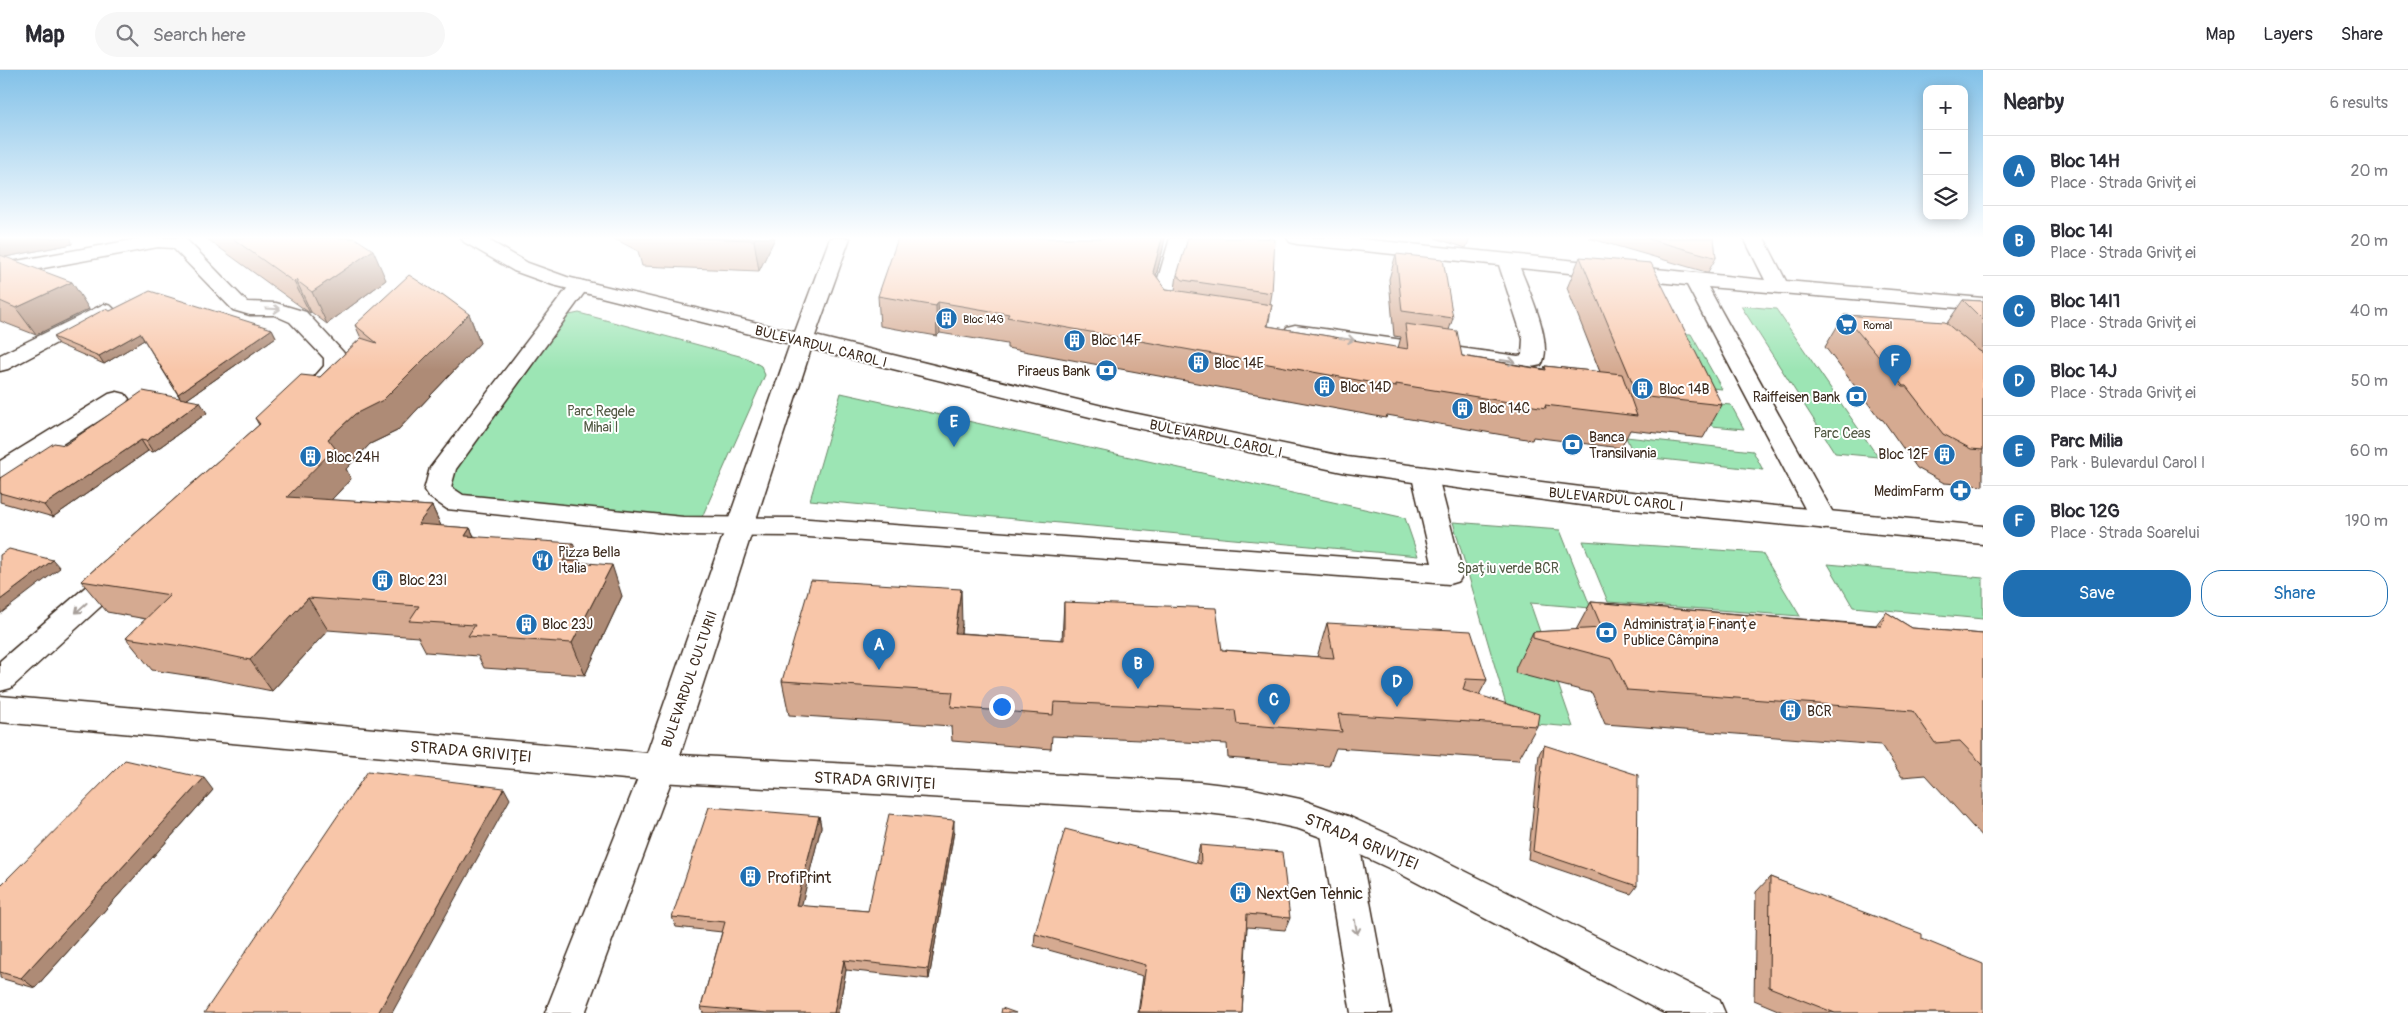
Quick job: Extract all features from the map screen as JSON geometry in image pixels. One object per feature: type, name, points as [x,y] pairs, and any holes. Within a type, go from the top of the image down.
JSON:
[{"type":"street","points":[[218,282],[240,306],[250,309],[276,309],[289,312],[298,317],[335,358],[335,367],[324,382],[296,409]]},
{"type":"street","name":"BULEVARDUL CAROL I","points":[[565,282],[1123,418],[1308,458],[1425,477],[1581,496],[1983,535]]},
{"type":"street","name":"BULEVARDUL CULTURII","points":[[565,1013],[659,768],[802,341],[824,282]]},
{"type":"street","points":[[1168,282],[1162,302],[1171,312],[1199,318]]},
{"type":"street","points":[[1276,329],[1518,363],[1533,360],[1534,339],[1514,282]]},
{"type":"street","points":[[1695,282],[1824,520]]},
{"type":"street","points":[[1718,282],[1983,304]]},
{"type":"street","points":[[1776,282],[1779,287]]},
{"type":"street","points":[[579,286],[443,468],[437,490],[456,503],[683,526],[804,528],[1449,574],[1425,477]]},
{"type":"street","points":[[1885,296],[1907,320]]},
{"type":"street","points":[[0,364],[104,310]]},
{"type":"street","points":[[0,472],[117,399]]},
{"type":"street","points":[[0,679],[137,558]]},
{"type":"street","name":"STRADA GRIVIȚEI","points":[[0,709],[659,768],[1199,797],[1249,803],[1300,814],[1338,828],[1408,860],[1705,1013]]},
{"type":"street","points":[[1338,828],[1371,1013]]},
{"type":"green space","name":"Parc Ceas","points":[[1741,306],[1776,309],[1878,457],[1835,453]]},
{"type":"green space","name":"Parc Regele Mihai I","points":[[579,313],[747,358],[761,366],[765,375],[698,526],[456,503],[443,468],[555,318]]},
{"type":"green space","points":[[1661,332],[1691,334],[1722,389],[1690,386]]},
{"type":"green space","points":[[841,393],[1405,518],[1418,556],[810,500]]},
{"type":"green space","points":[[1700,402],[1731,405],[1744,429],[1712,426]]},
{"type":"green space","points":[[1626,437],[1753,451],[1763,470],[1634,456]]},
{"type":"green space","name":"Spațiu verde BCR","points":[[1453,522],[1560,530],[1591,608],[1530,603],[1573,727],[1511,722]]},
{"type":"green space","name":"Spațiu verde BCR","points":[[1583,541],[1762,553],[1800,616],[1608,602]]},
{"type":"green space","points":[[1828,564],[1983,578],[1983,619],[1853,607]]},
{"type":"building","points":[[0,282],[72,282],[16,308],[0,301]]},
{"type":"building","points":[[299,282],[327,282],[312,292]]},
{"type":"building","points":[[401,282],[420,282],[440,295],[442,294],[469,314],[383,400],[355,414],[328,439],[335,448],[287,497],[432,506],[418,524],[470,528],[465,536],[573,543],[563,561],[612,565],[572,643],[468,636],[475,625],[409,621],[419,606],[308,598],[250,660],[188,647],[126,638],[170,595],[81,581],[260,424],[255,418],[301,375],[320,377],[361,338],[377,343],[355,325]]},
{"type":"building","points":[[883,282],[1161,282],[1166,289],[1272,305],[1267,326],[1408,349],[1405,324],[1457,331],[1462,356],[1546,370],[1545,366],[1622,374],[1637,416],[1545,405],[1546,408],[1396,384],[1396,387],[1007,317],[1009,314],[938,302],[936,306],[878,296]]},
{"type":"building","points":[[1197,282],[1273,282],[1272,293]]},
{"type":"building","points":[[1399,282],[1447,282],[1453,318],[1402,311]]},
{"type":"building","points":[[1590,282],[1661,282],[1722,405],[1638,396]]},
{"type":"building","points":[[150,291],[272,329],[178,394],[140,333],[99,356],[53,337],[105,309],[110,311]]},
{"type":"building","points":[[1963,300],[1983,301],[1983,320]]},
{"type":"building","points":[[1844,315],[1945,322],[1983,353],[1983,450],[1971,449],[1943,434],[1906,386],[1903,386]]},
{"type":"building","points":[[143,391],[200,402],[146,441],[141,440],[44,505],[0,493],[0,478],[54,443],[65,445]]},
{"type":"building","points":[[9,549],[53,560],[0,600],[0,555]]},
{"type":"building","points":[[811,580],[961,589],[955,633],[1064,640],[1064,602],[1216,608],[1222,650],[1334,658],[1327,623],[1471,631],[1487,680],[1466,679],[1463,690],[1539,714],[1537,726],[1338,714],[1342,732],[1237,724],[1235,710],[1054,702],[1053,715],[951,707],[953,692],[782,681]]},
{"type":"building","points":[[1591,602],[1881,626],[1886,612],[1912,628],[1983,634],[1983,765],[1960,741],[1935,743],[1913,711],[1627,690],[1612,659],[1533,638],[1533,632],[1602,628]]},
{"type":"building","points":[[1544,745],[1638,775],[1637,886],[1533,851]]},
{"type":"building","points":[[125,760],[204,778],[21,978],[0,972],[0,886]]},
{"type":"building","points":[[368,771],[504,788],[378,1013],[204,1013]]},
{"type":"building","points":[[709,807],[819,816],[796,905],[868,911],[889,814],[954,820],[928,969],[844,960],[834,1013],[766,1013],[701,1007],[725,922],[672,917]]},
{"type":"building","points":[[1065,829],[1201,864],[1200,845],[1282,852],[1290,918],[1247,914],[1242,1013],[1139,1012],[1146,965],[1035,934]]},
{"type":"building","points":[[1770,877],[1922,934],[1922,939],[1983,964],[1983,1013],[1835,1013],[1769,987]]},
{"type":"building","points":[[1002,1008],[1016,1013],[1001,1013]]},
{"type":"place","name":"Bloc 14G","points":[[947,319]]},
{"type":"place","name":"Romal","points":[[1847,325]]},
{"type":"place","name":"Bloc 14F","points":[[1075,340]]},
{"type":"place","name":"Bloc 14E","points":[[1198,363]]},
{"type":"place","name":"Piraeus Bank","points":[[1106,371]]},
{"type":"place","name":"Bloc 12G","points":[[1895,386]]},
{"type":"place","name":"Bloc 14D","points":[[1324,387]]},
{"type":"place","name":"Bloc 14B","points":[[1643,389]]},
{"type":"place","name":"Raiffeisen Bank","points":[[1856,397]]},
{"type":"place","name":"Bloc 14C","points":[[1463,408]]},
{"type":"place","name":"Banca Transilvania","points":[[1573,445]]},
{"type":"place","name":"Parc Milia","points":[[954,447]]},
{"type":"place","name":"Bloc 12F","points":[[1945,454]]},
{"type":"place","name":"Bloc 24H","points":[[310,457]]},
{"type":"place","name":"MedimFarm","points":[[1960,491]]},
{"type":"place","name":"Pizza Bella Italia","points":[[542,560]]},
{"type":"place","name":"Bloc 23I","points":[[383,580]]},
{"type":"place","name":"Bloc 23J","points":[[526,624]]},
{"type":"place","name":"Administrația Finanțe Publice Câmpina","points":[[1607,632]]},
{"type":"place","name":"Bloc 14H","points":[[879,670]]},
{"type":"place","name":"Bloc 14I","points":[[1138,689]]},
{"type":"place","name":"Bloc 14J","points":[[1397,707]]},
{"type":"place","name":"BCR","points":[[1791,711]]},
{"type":"place","name":"Bloc 14I1","points":[[1274,725]]},
{"type":"place","name":"ProfiPrint","points":[[751,877]]},
{"type":"place","name":"NextGen Tehnic","points":[[1240,893]]}]
